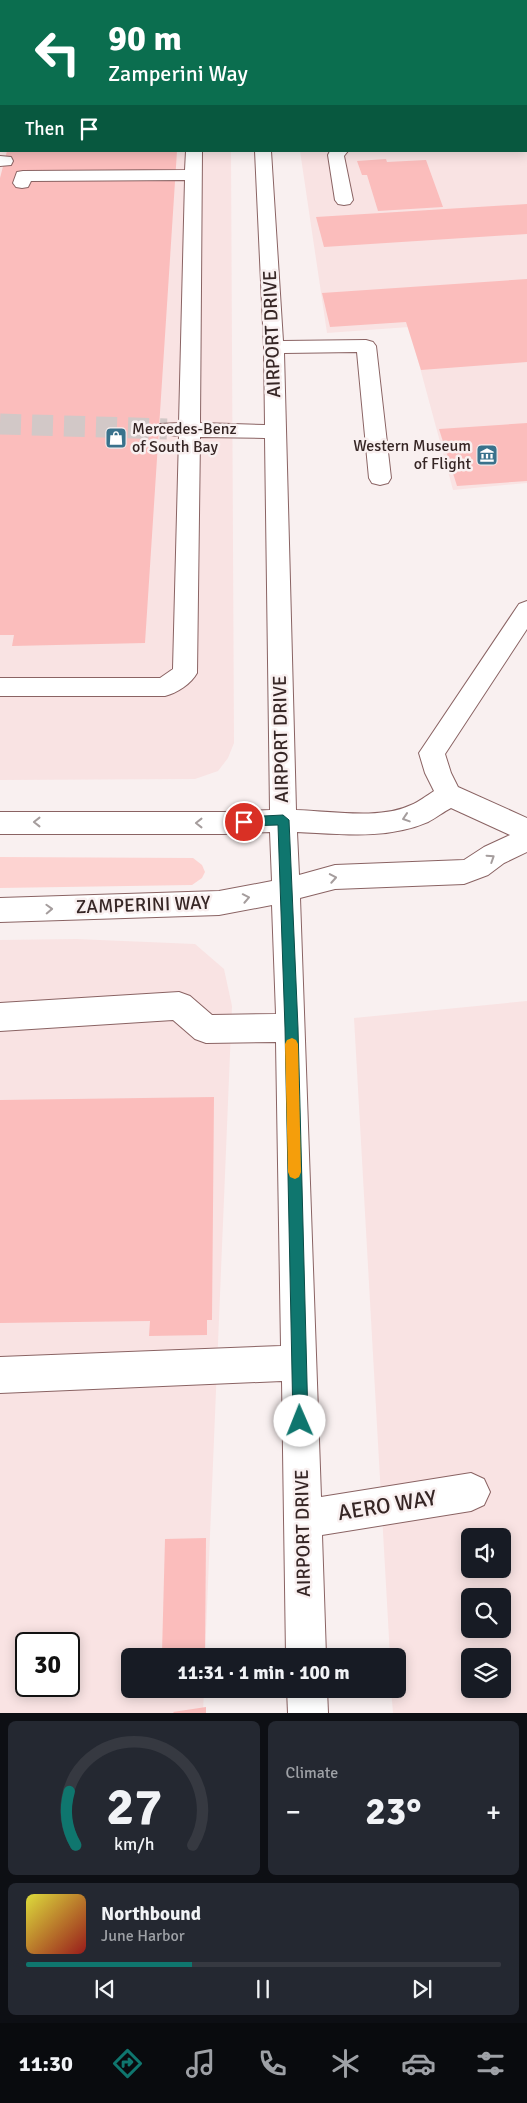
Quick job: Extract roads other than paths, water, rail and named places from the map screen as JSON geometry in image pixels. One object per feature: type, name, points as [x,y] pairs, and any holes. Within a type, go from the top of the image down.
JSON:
[{"type":"street","points":[[0,687],[165,687],[185,672],[194,152]]},
{"type":"street","name":"AIRPORT DRIVE","points":[[263,152],[274,346],[283,820],[291,1028],[306,1648]]},
{"type":"street","points":[[339,152],[336,155],[344,200]]},
{"type":"street","points":[[22,183],[23,176],[194,175]]},
{"type":"street","points":[[274,346],[366,346],[380,478]]},
{"type":"street","points":[[167,429],[275,432]]},
{"type":"street","points":[[527,610],[432,754],[438,773],[449,795],[527,830]]},
{"type":"street","points":[[0,822],[224,823],[283,820],[327,823],[393,822],[419,814],[449,795]]},
{"type":"street","name":"ZAMPERINI WAY","points":[[0,910],[219,903],[286,890],[335,877],[464,872],[478,867],[494,855],[527,839]]},
{"type":"street","points":[[0,1017],[178,1006],[206,1029],[291,1028]]},
{"type":"street","points":[[0,1375],[299,1363]]},
{"type":"street","name":"AERO WAY","points":[[303,1519],[471,1492]]},
{"type":"street","points":[[307,1698],[308,1713]]},
{"type":"tunnel","points":[[0,424],[167,429]]},
{"type":"place","name":"Mercedes-Benz of South Bay","points":[[116,438]]},
{"type":"place","name":"Western Museum of Flight","points":[[487,455]]}]
